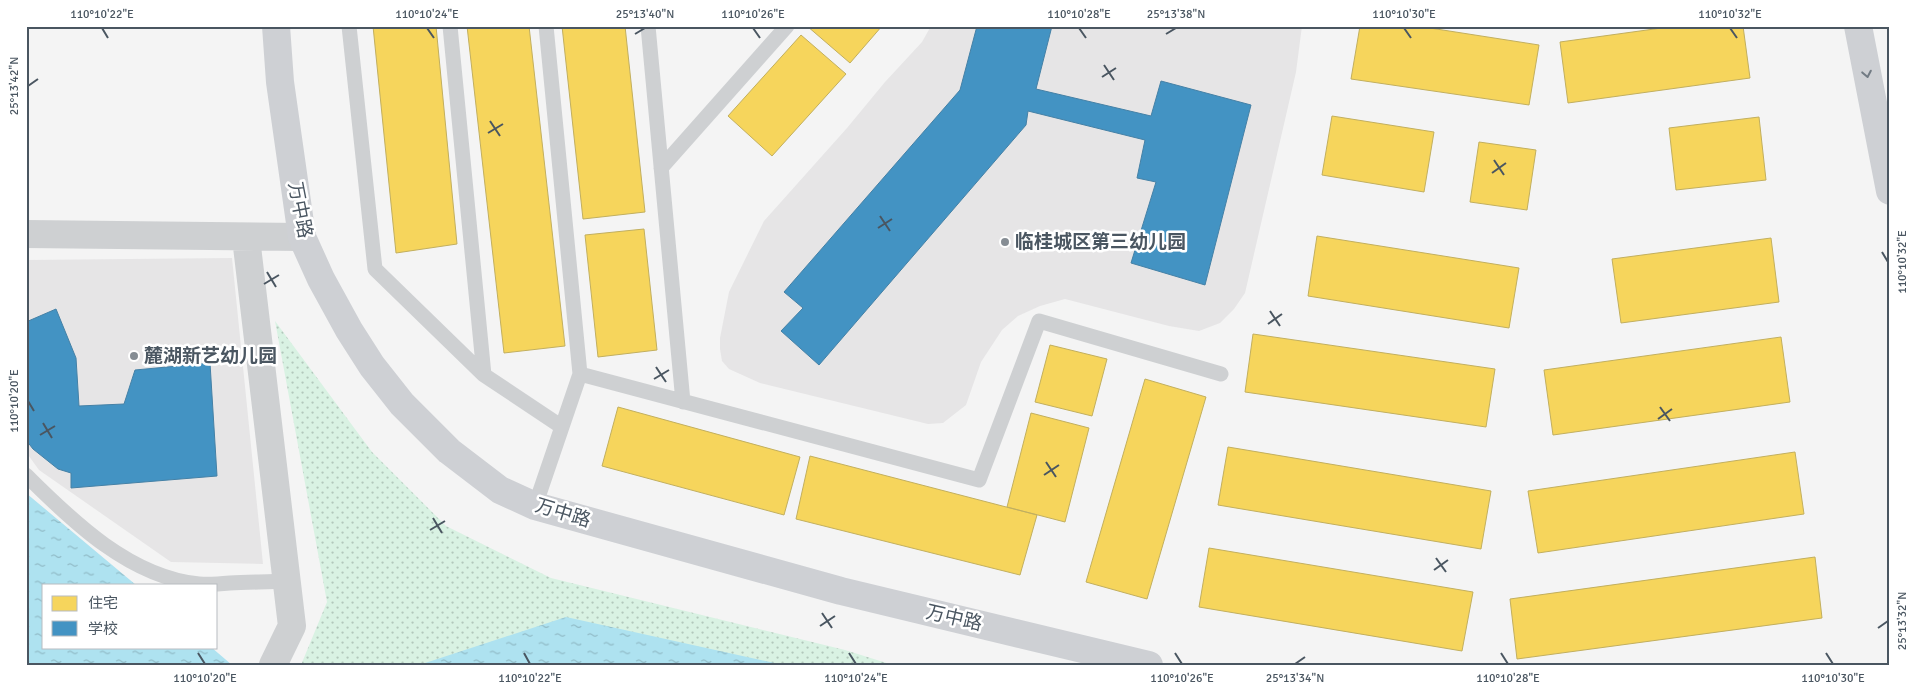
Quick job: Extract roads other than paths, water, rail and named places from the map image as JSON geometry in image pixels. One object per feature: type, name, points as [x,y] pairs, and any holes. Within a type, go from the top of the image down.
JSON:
[{"type":"street","name":"万中路","points":[[276,26],[280,82],[302,237],[321,279],[349,330],[372,366],[402,404],[456,456],[500,490],[535,506],[841,591],[1148,665]]},
{"type":"street","points":[[1858,26],[1890,191]]},
{"type":"street","points":[[26,234],[246,238],[302,237]]},
{"type":"street","points":[[246,238],[292,626],[273,665]]},
{"type":"lane","points":[[348,26],[375,269],[484,375],[562,427]]},
{"type":"lane","points":[[450,26],[484,375]]},
{"type":"lane","points":[[535,506],[580,374],[546,26]]},
{"type":"lane","points":[[648,26],[683,402]]},
{"type":"lane","points":[[661,168],[787,26]]},
{"type":"lane","points":[[580,374],[979,480],[1039,321],[1221,374]]},
{"type":"lane","points":[[26,475],[54,502],[100,541],[134,563],[173,580],[200,584],[287,581]]},
{"type":"water","points":[[26,493],[135,584],[42,584],[42,648],[212,648],[232,665],[26,665]]},
{"type":"water","points":[[566,617],[779,664],[781,665],[419,665]]},
{"type":"place","name":"临桂城区第三幼儿园","points":[[1005,242]]},
{"type":"place","name":"麓湖新艺幼儿园","points":[[134,356]]}]
